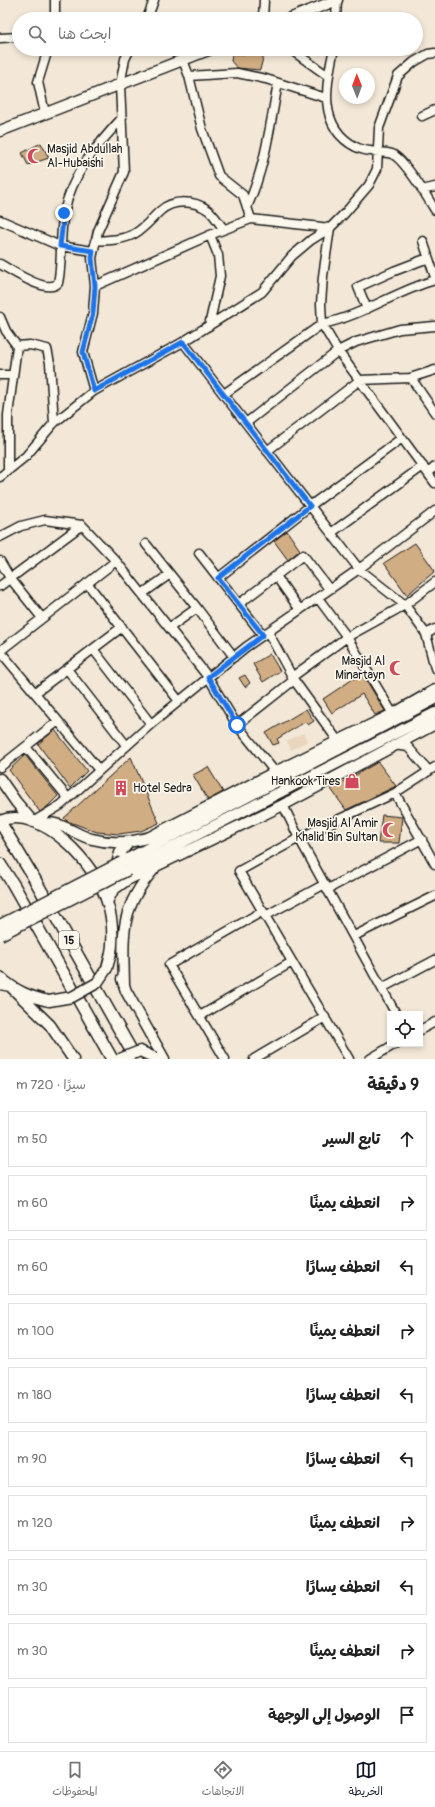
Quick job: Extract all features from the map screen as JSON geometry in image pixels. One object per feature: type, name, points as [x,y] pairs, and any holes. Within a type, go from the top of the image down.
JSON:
[{"type":"highway","name":"15","points":[[0,822],[34,878],[136,1059]]},
{"type":"highway","name":"15","points":[[0,864],[13,884],[112,1059]]},
{"type":"main road","points":[[306,12],[337,0]]},
{"type":"main road","points":[[0,131],[193,56]]},
{"type":"main road","points":[[0,822],[18,819],[36,823],[57,824],[91,839],[129,842],[150,837],[275,772],[393,714],[435,690]]},
{"type":"main road","points":[[0,925],[435,699]]},
{"type":"main road","points":[[0,936],[435,713]]},
{"type":"main road","points":[[107,902],[113,890],[118,885],[283,805],[435,724]]},
{"type":"main road","points":[[0,779],[16,802],[36,823],[69,844],[82,857],[100,883],[107,902],[112,945],[124,985],[164,1059]]},
{"type":"main road","points":[[129,842],[120,853],[118,860],[119,865],[123,871],[127,873],[144,872]]},
{"type":"main road","points":[[124,985],[124,932],[127,915],[130,905],[142,883],[157,865]]},
{"type":"main road","points":[[5,985],[31,997],[49,1001],[72,997],[97,983],[107,968],[112,945]]},
{"type":"main road","points":[[0,977],[5,985],[50,1025],[73,1059]]},
{"type":"main road","points":[[120,1059],[140,1051],[155,1059]]},
{"type":"street","points":[[55,0],[55,12]]},
{"type":"street","points":[[150,12],[154,0]]},
{"type":"street","points":[[263,12],[264,0]]},
{"type":"street","points":[[336,12],[337,0]]},
{"type":"street","points":[[0,38],[12,38]]},
{"type":"street","points":[[0,477],[26,456],[54,423],[94,391],[183,342],[262,292],[292,256],[311,240],[330,228],[345,214],[369,185],[377,169],[379,128],[398,76],[414,62],[428,54],[435,53]]},
{"type":"street","points":[[46,56],[38,82],[46,113]]},
{"type":"street","points":[[94,391],[83,352],[93,313],[95,286],[92,258],[98,231],[124,172],[120,84],[126,56]]},
{"type":"street","points":[[300,56],[328,76]]},
{"type":"street","points":[[332,56],[328,76],[326,98],[330,118],[341,136],[357,147],[378,153],[393,154],[402,162],[435,210]]},
{"type":"street","points":[[183,60],[189,76],[202,129],[219,176],[243,195],[251,219]]},
{"type":"street","points":[[189,76],[237,74],[326,98]]},
{"type":"street","points":[[247,207],[257,186],[263,165],[278,84]]},
{"type":"street","points":[[422,116],[435,110]]},
{"type":"street","points":[[0,264],[34,282],[50,287],[55,286],[59,278],[60,246],[64,213],[73,180],[91,153],[122,118]]},
{"type":"street","points":[[422,190],[435,187]]},
{"type":"street","points":[[95,241],[120,239],[135,234],[150,222],[160,210],[175,203],[191,202],[209,210],[224,229]]},
{"type":"street","points":[[95,286],[210,234],[251,219],[330,228]]},
{"type":"street","points":[[0,220],[60,246],[93,251]]},
{"type":"street","points":[[330,228],[323,276],[322,324],[338,350],[435,483]]},
{"type":"street","points":[[209,326],[220,276],[218,255],[210,234]]},
{"type":"street","points":[[224,394],[322,324],[338,321],[367,309],[416,285],[435,279],[423,241]]},
{"type":"street","points":[[367,309],[358,287],[428,258]]},
{"type":"street","points":[[0,317],[6,331],[17,346],[13,374],[4,414],[8,470]]},
{"type":"street","points":[[246,423],[338,350],[356,342],[400,329],[435,326]]},
{"type":"street","points":[[183,342],[359,569],[405,605],[426,634],[433,654],[435,668]]},
{"type":"street","points":[[17,346],[30,345],[47,349],[50,363],[54,423]]},
{"type":"street","points":[[267,451],[360,380],[410,378],[435,370]]},
{"type":"street","points":[[0,375],[13,374]]},
{"type":"street","points":[[410,378],[435,413]]},
{"type":"street","points":[[218,578],[310,506],[402,438]]},
{"type":"street","points":[[331,533],[425,470],[435,467]]},
{"type":"street","points":[[36,823],[61,805],[126,745],[208,677],[265,634],[359,569],[435,511]]},
{"type":"street","points":[[0,537],[21,526],[45,520],[82,525],[116,561],[208,677],[237,725],[275,772]]},
{"type":"street","points":[[0,586],[82,525]]},
{"type":"street","points":[[146,544],[234,657]]},
{"type":"street","points":[[200,553],[218,578],[265,634],[293,679],[338,741]]},
{"type":"street","points":[[239,604],[303,556],[329,589]]},
{"type":"street","points":[[0,561],[10,578],[42,618]]},
{"type":"street","points":[[99,770],[0,651],[116,561]]},
{"type":"street","points":[[142,594],[170,574]]},
{"type":"street","points":[[276,576],[300,610]]},
{"type":"street","points":[[237,725],[347,637],[405,605],[435,582]]},
{"type":"street","points":[[87,583],[179,701]]},
{"type":"street","points":[[318,598],[347,637],[393,714]]},
{"type":"street","points":[[169,628],[197,608]]},
{"type":"street","points":[[35,693],[122,628]]},
{"type":"street","points":[[426,634],[435,629]]},
{"type":"street","points":[[93,650],[151,724]]},
{"type":"street","points":[[67,669],[126,745]]},
{"type":"street","points":[[0,767],[58,721]]},
{"type":"street","points":[[349,1059],[239,871],[300,838],[395,793],[432,769],[408,748],[394,745]]},
{"type":"street","points":[[26,747],[68,798]]},
{"type":"street","points":[[395,793],[435,864]]},
{"type":"street","points":[[283,805],[394,1011]]},
{"type":"street","points":[[225,1059],[169,965],[264,914],[326,887],[422,839]]},
{"type":"street","points":[[354,936],[435,896]]},
{"type":"street","points":[[382,988],[435,960]]},
{"type":"street","points":[[200,1016],[292,962]]},
{"type":"street","points":[[254,1059],[325,1017]]},
{"type":"street","points":[[423,1028],[435,1022]]},
{"type":"street","points":[[370,1059],[390,1047]]},
{"type":"shaded area","points":[[303,733],[308,741],[291,750],[287,741]]},
{"type":"building","points":[[232,56],[264,56],[260,70],[237,68],[231,61]]},
{"type":"building","name":"Masjid Abdullah Al-Hubaishi","points":[[41,143],[49,158],[28,165],[22,153]]},
{"type":"building","points":[[287,531],[300,550],[288,560],[274,541]]},
{"type":"building","points":[[415,543],[435,571],[407,595],[384,563]]},
{"type":"building","points":[[270,654],[280,671],[263,682],[253,664]]},
{"type":"building","points":[[362,673],[385,711],[375,715],[362,694],[332,713],[323,699]]},
{"type":"building","points":[[245,675],[250,683],[245,687],[239,678]]},
{"type":"building","points":[[306,709],[314,721],[308,725],[305,722],[277,739],[279,743],[273,745],[266,733]]},
{"type":"building","points":[[55,730],[87,771],[70,788],[38,744]]},
{"type":"building","points":[[25,755],[58,796],[40,812],[9,770]]},
{"type":"building","name":"Hotel Sedra","points":[[131,757],[159,823],[141,831],[119,834],[97,832],[67,821],[64,818]]},
{"type":"building","points":[[378,762],[396,786],[346,810],[331,789]]},
{"type":"building","points":[[208,767],[223,792],[208,800],[193,775]]},
{"type":"building","name":"Masjid Al Amir Khalid Bin Sultan","points":[[382,815],[402,817],[399,843],[378,843]]},
{"type":"place","name":"Masjid Abdullah Al-Hubaishi","points":[[35,156]]},
{"type":"place","name":"Masjid Al Minartayn","points":[[397,668]]},
{"type":"place","name":"Hankook Tires","points":[[352,781]]},
{"type":"place","name":"Hotel Sedra","points":[[121,788]]},
{"type":"place","name":"Masjid Al Amir Khalid Bin Sultan","points":[[390,830]]},
{"type":"route","points":[[64,213],[60,246],[93,251],[92,258],[95,286],[93,313],[83,352],[94,391],[183,342],[310,506],[218,578],[263,635],[208,677],[237,725]]}]
